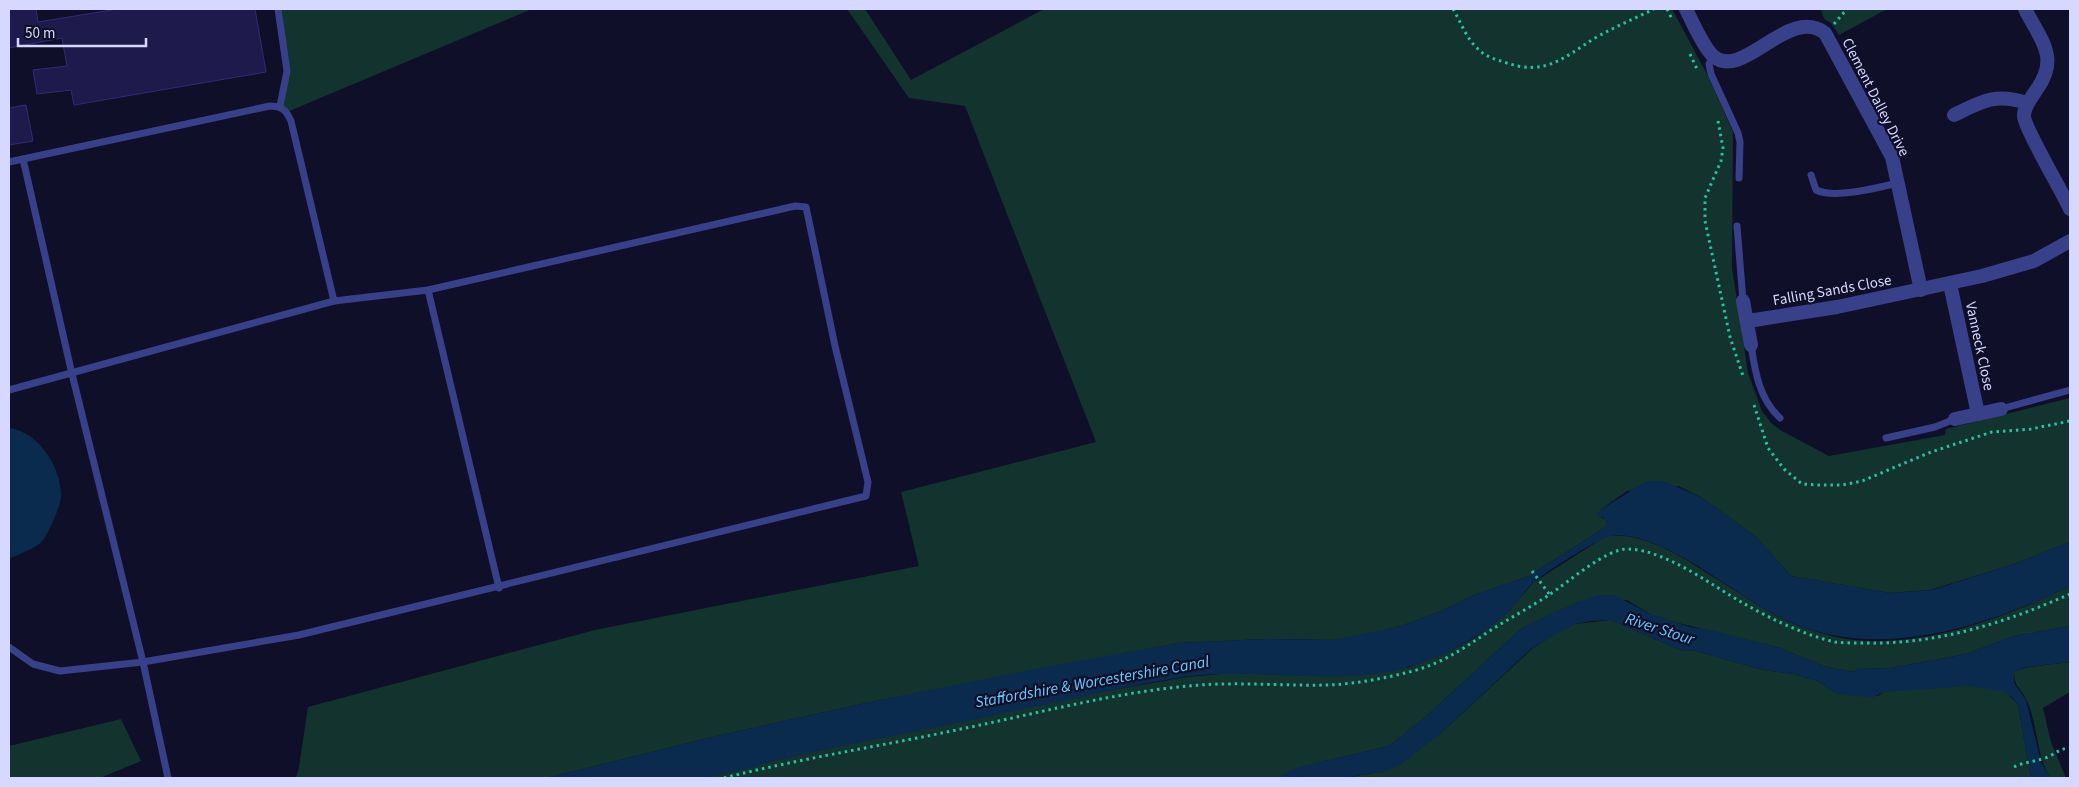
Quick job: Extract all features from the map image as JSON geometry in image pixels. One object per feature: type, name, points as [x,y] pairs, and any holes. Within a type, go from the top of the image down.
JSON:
[{"type":"street","points":[[1686,9],[1713,56]]},
{"type":"street","points":[[2025,9],[2043,43],[2049,62],[2046,78],[2027,103],[2024,117],[2030,133],[2070,209]]},
{"type":"street","name":"Clement Dalley Drive","points":[[1713,56],[1722,60],[1734,60],[1794,28],[1812,27],[1825,33],[1887,148],[1898,183],[1921,290]]},
{"type":"street","points":[[1954,115],[1994,97],[2012,98],[2027,103]]},
{"type":"street","name":"Falling Sands Close","points":[[1748,321],[1837,307],[1950,284],[2016,267],[2034,260],[2070,241]]},
{"type":"street","name":"Vanneck Close","points":[[1950,284],[1978,414]]},
{"type":"street","points":[[1743,301],[1751,345]]},
{"type":"street","name":"Vanneck Close","points":[[1955,419],[2001,409]]},
{"type":"lane","points":[[278,9],[287,72],[280,106]]},
{"type":"lane","points":[[1713,56],[1709,64],[1711,74],[1740,142],[1739,178]]},
{"type":"lane","points":[[9,162],[270,106],[280,106],[287,112],[291,121],[334,301]]},
{"type":"lane","points":[[23,159],[72,374],[143,662],[168,778]]},
{"type":"lane","points":[[1811,175],[1816,190],[1824,194],[1870,189],[1898,183]]},
{"type":"lane","points":[[9,390],[334,301],[428,290],[794,206],[806,207],[835,346],[868,482],[866,496],[499,588],[299,635],[143,662],[60,671],[34,664],[9,647]]},
{"type":"lane","points":[[1737,226],[1743,301]]},
{"type":"lane","points":[[428,290],[499,588]]},
{"type":"lane","points":[[1751,345],[1756,379],[1772,411],[1780,418]]},
{"type":"lane","points":[[2001,409],[2070,390]]},
{"type":"lane","points":[[1886,438],[1935,427],[1955,419]]},
{"type":"path","points":[[1455,10],[1476,48],[1498,60],[1530,68],[1552,65],[1595,39],[1654,9]]},
{"type":"path","points":[[724,778],[776,765],[957,730],[1096,700],[1199,685],[1333,685],[1387,677],[1444,661],[1616,550],[1628,549],[1658,556],[1758,612],[1800,630],[1836,642],[1883,643],[1929,639],[1979,628],[2029,612],[2070,594]]},
{"type":"path","points":[[1532,570],[1539,582],[1550,594]]},
{"type":"path","points":[[2014,767],[2025,761],[2044,758],[2063,748],[2070,748]]},
{"type":"green space","points":[[278,9],[532,9],[287,112],[280,106],[287,71]]},
{"type":"green space","points":[[847,9],[865,9],[911,80],[1044,9],[1672,9],[1707,74],[1733,132],[1732,268],[1748,373],[1762,411],[1772,424],[1782,431],[1829,456],[1945,435],[1946,429],[2070,398],[2070,542],[2014,564],[1930,590],[1890,593],[1791,576],[1756,537],[1701,497],[1678,486],[1627,491],[1600,510],[1601,518],[1606,519],[1607,526],[1529,576],[1474,595],[1439,612],[1401,626],[1362,635],[1334,640],[1265,639],[1179,643],[866,703],[717,736],[546,778],[296,778],[308,707],[595,630],[919,566],[901,492],[1096,442],[965,106],[909,98]]},
{"type":"green space","points":[[1821,9],[1887,9],[1839,35],[1831,23],[1824,19]]},
{"type":"green space","points":[[1606,536],[1636,538],[1665,548],[1780,618],[1805,628],[1839,637],[1855,640],[1882,641],[1938,634],[1993,619],[2070,586],[2070,626],[2014,636],[1966,654],[1891,668],[1859,669],[1852,672],[1823,666],[1780,648],[1666,620],[1648,613],[1627,600],[1579,602],[1522,628],[1422,720],[1389,746],[1321,762],[1308,778],[700,778],[802,754],[1078,696],[1187,677],[1231,673],[1319,676],[1363,675],[1411,667],[1476,637],[1509,611],[1534,582]]},
{"type":"green space","points":[[1611,620],[1680,650],[1696,651],[1763,670],[1794,674],[1818,681],[1836,693],[1878,696],[1884,692],[1927,687],[1958,686],[1988,687],[2001,690],[2008,694],[2018,705],[2031,778],[1344,778],[1384,771],[1441,733],[1533,648],[1557,633],[1575,624]]},
{"type":"green space","points":[[2070,662],[2070,692],[2043,708],[2051,742],[2066,778],[2050,778],[2042,758],[2030,708],[2016,684],[2014,671],[2029,667]]},
{"type":"green space","points":[[121,719],[141,761],[100,778],[9,778],[9,746]]},
{"type":"water","points":[[9,428],[30,436],[47,453],[58,475],[61,497],[54,519],[43,540],[32,549],[9,559]]},
{"type":"water","name":"Staffordshire & Worcestershire Canal","points":[[1647,481],[1663,481],[1701,497],[1756,537],[1791,576],[1890,593],[1932,590],[2014,564],[2070,542],[2070,586],[2000,616],[1962,627],[1924,635],[1886,639],[1848,638],[1811,630],[1775,615],[1695,564],[1649,542],[1628,536],[1610,536],[1584,549],[1540,578],[1530,586],[1508,612],[1474,638],[1436,658],[1409,667],[1353,676],[1212,674],[1184,677],[803,754],[726,774],[700,778],[546,778],[717,736],[866,703],[1045,667],[1179,643],[1265,639],[1334,640],[1401,626],[1439,612],[1474,595],[1529,576],[1607,526],[1606,519],[1596,515],[1600,510]]},
{"type":"water","name":"River Stour","points":[[1598,595],[1614,595],[1648,613],[1690,627],[1715,631],[1780,648],[1823,666],[1852,672],[1859,669],[1891,668],[1966,654],[2014,636],[2070,626],[2070,662],[2027,667],[2014,671],[2014,683],[2026,700],[2041,762],[2050,778],[2031,778],[2018,705],[2012,697],[2002,691],[1969,686],[1884,692],[1871,698],[1836,693],[1818,681],[1794,674],[1763,670],[1696,651],[1680,650],[1611,620],[1575,624],[1532,648],[1441,733],[1398,766],[1384,771],[1344,778],[1276,778],[1299,767],[1389,746],[1422,720],[1522,628],[1554,612]]},
{"type":"building","points":[[9,9],[36,9],[38,22],[118,9],[255,9],[266,72],[74,105],[71,90],[37,94],[33,70],[67,66],[62,38],[9,48]]},
{"type":"building","points":[[26,105],[33,141],[9,145],[9,108]]}]
